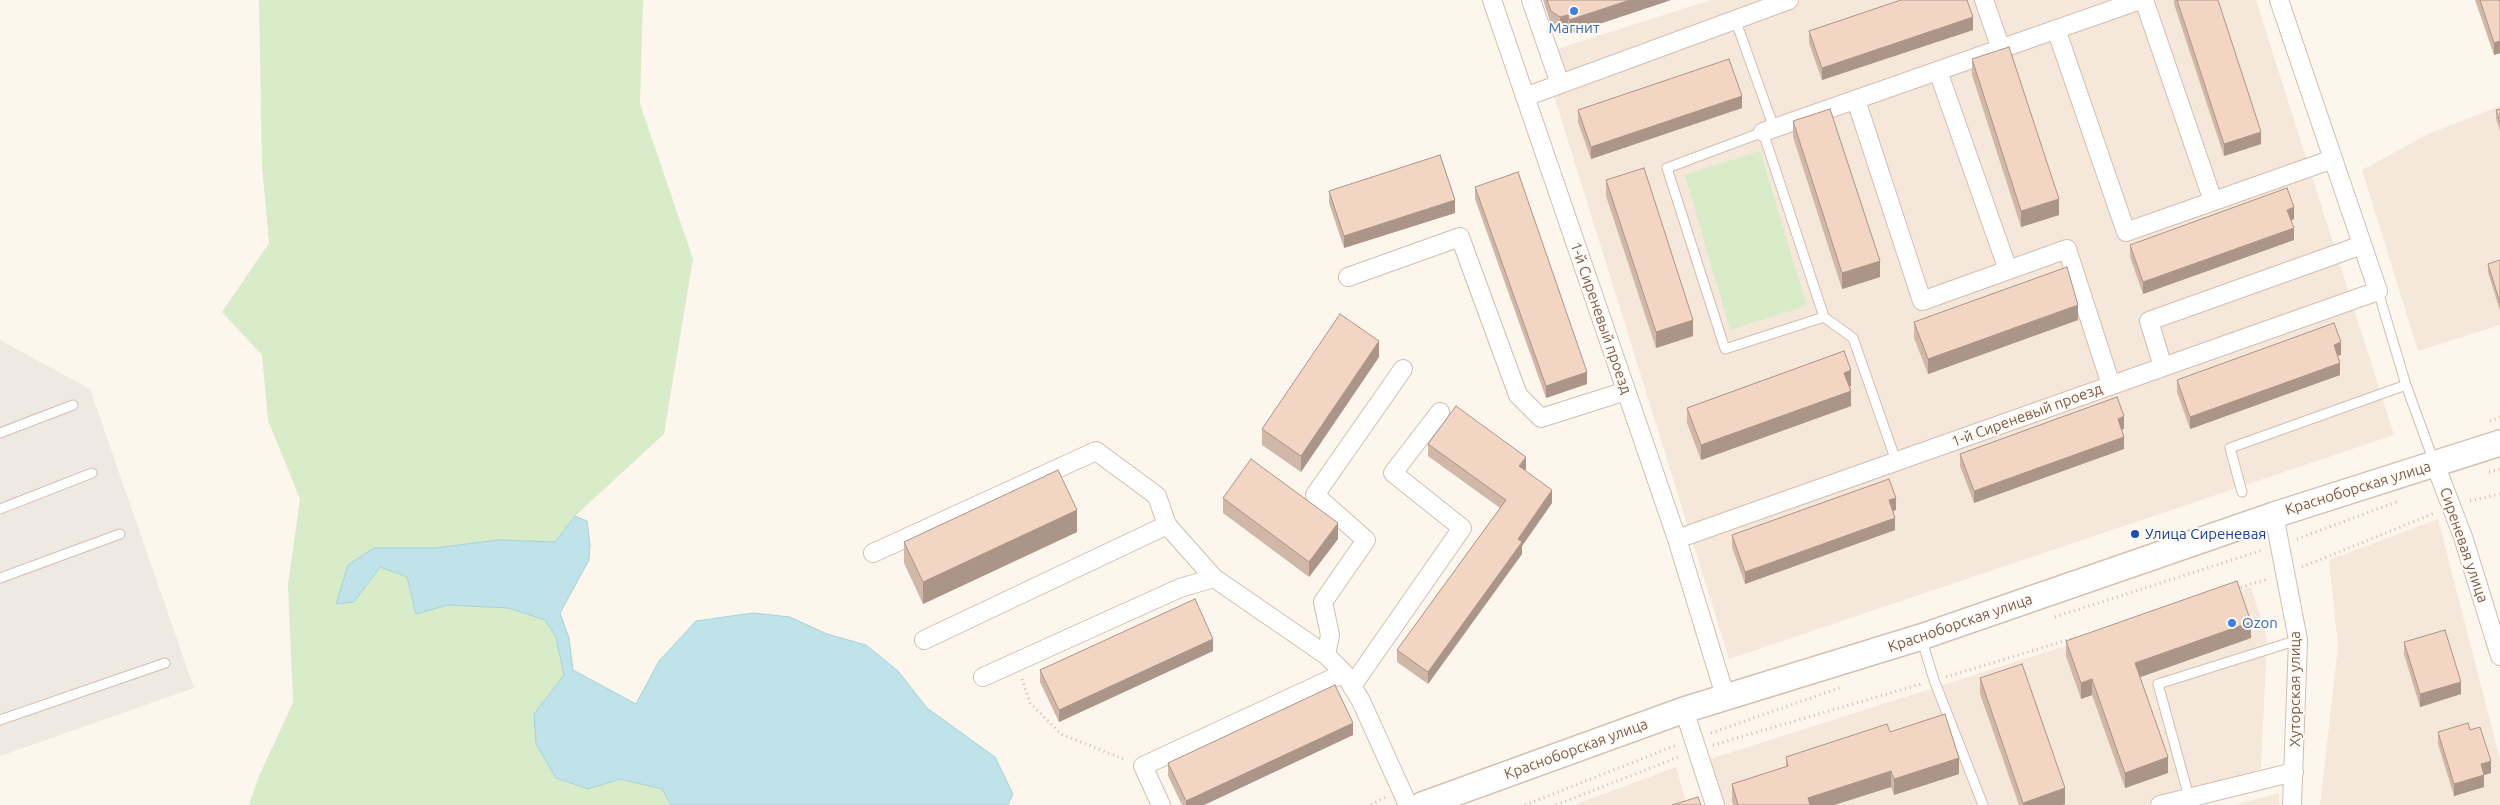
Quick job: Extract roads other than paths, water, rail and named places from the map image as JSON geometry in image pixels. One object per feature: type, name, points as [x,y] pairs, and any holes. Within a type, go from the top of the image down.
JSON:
[{"type":"street","name":"1-й Сиреневый проезд","points":[[1492,0],[1677,539],[1726,699]]},
{"type":"street","points":[[1531,0],[1560,84]]},
{"type":"street","points":[[1525,97],[1789,0]]},
{"type":"street","points":[[1984,0],[2001,48]]},
{"type":"street","points":[[1763,132],[2140,0]]},
{"type":"street","points":[[2144,0],[2213,201]]},
{"type":"street","points":[[2278,0],[2378,291]]},
{"type":"street","points":[[2056,29],[2126,232],[2333,159]]},
{"type":"street","points":[[1938,71],[2008,270]]},
{"type":"street","points":[[1856,100],[1922,302],[2067,250],[2111,385]]},
{"type":"street","points":[[1348,277],[1460,237],[1518,395],[1541,418],[1626,391]]},
{"type":"street","points":[[2163,367],[2149,321],[2362,245]]},
{"type":"street","name":"1-й Сиреневый проезд","points":[[1677,539],[2378,291]]},
{"type":"street","points":[[1326,655],[1330,634],[1323,602],[1366,540],[1315,495],[1403,369]]},
{"type":"street","points":[[1162,805],[1143,766],[1348,679],[1462,528],[1393,473],[1440,412]]},
{"type":"street","name":"Красноборская улица","points":[[1422,804],[1684,710],[1726,699],[1920,637],[2274,515],[2500,443]]},
{"type":"street","points":[[873,553],[1096,451],[1157,496],[1168,525],[1214,578],[1326,655],[1348,679],[1422,804]]},
{"type":"street","name":"Сиреневая улица","points":[[2435,464],[2464,537],[2500,656]]},
{"type":"street","name":"Хуторская улица","points":[[2274,515],[2298,640],[2292,805]]},
{"type":"street","points":[[924,640],[1168,525]]},
{"type":"street","points":[[983,677],[1180,588],[1214,578]]},
{"type":"street","points":[[1684,710],[1714,805]]},
{"type":"street","points":[[2160,805],[2294,772]]},
{"type":"lane","points":[[1736,19],[1774,128],[1667,168],[1725,350],[1824,317]]},
{"type":"lane","points":[[1763,132],[1824,317],[1853,338],[1896,461]]},
{"type":"lane","points":[[2378,291],[2406,385],[2435,464]]},
{"type":"lane","points":[[2242,492],[2230,448],[2406,385]]},
{"type":"lane","points":[[0,432],[73,405]]},
{"type":"lane","points":[[0,509],[92,473]]},
{"type":"lane","points":[[0,578],[120,534]]},
{"type":"lane","points":[[1920,637],[1934,680],[1982,805]]},
{"type":"lane","points":[[2189,797],[2158,684],[2298,640]]},
{"type":"lane","points":[[0,720],[165,663]]},
{"type":"water","points":[[575,516],[587,521],[590,544],[589,560],[560,613],[569,638],[573,670],[636,704],[659,661],[696,621],[753,613],[790,617],[827,634],[866,645],[898,671],[927,708],[995,757],[1013,794],[1008,805],[671,805],[662,789],[620,779],[588,789],[556,778],[536,744],[534,714],[564,675],[556,637],[545,620],[509,608],[448,605],[416,614],[407,577],[380,567],[354,602],[336,604],[348,565],[374,548],[435,548],[498,540],[555,542]]},
{"type":"place","name":"Магнит","points":[[1574,11]]},
{"type":"place","name":"Улица Сиреневая","points":[[2135,534]]},
{"type":"place","name":"Ozon","points":[[2232,623]]}]
